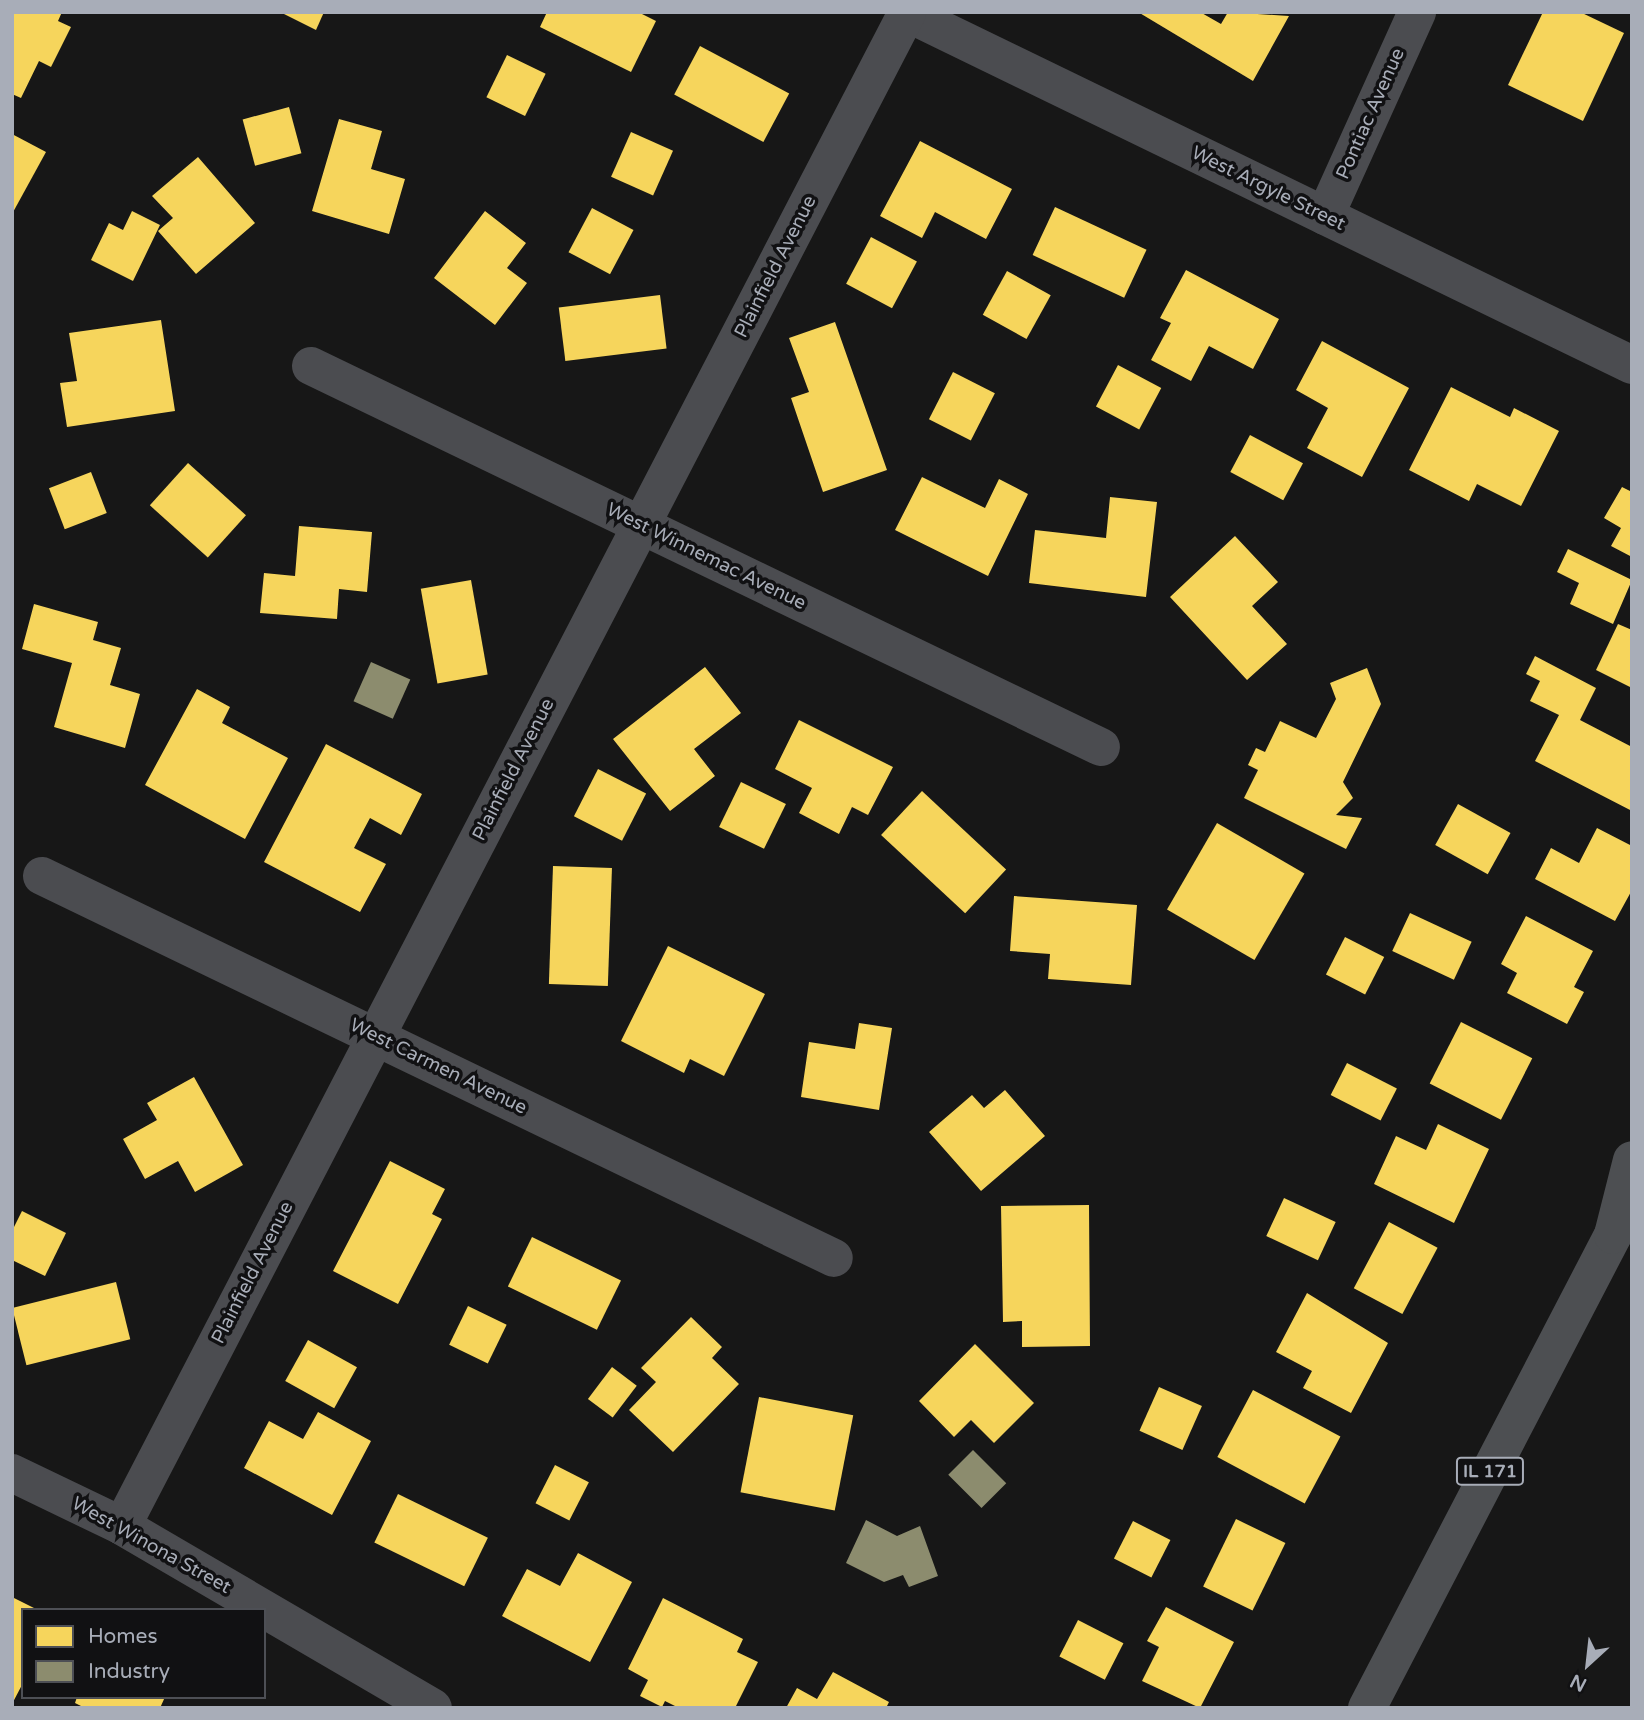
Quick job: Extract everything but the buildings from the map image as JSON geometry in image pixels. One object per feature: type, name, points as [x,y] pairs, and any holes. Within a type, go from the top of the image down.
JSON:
[{"type":"main road","name":"IL 171","points":[[1367,1708],[1622,1225],[1632,1160]]},
{"type":"street","name":"Pontiac Avenue","points":[[1325,216],[1417,12]]},
{"type":"street","name":"West Argyle Street","points":[[906,13],[1632,365]]},
{"type":"street","name":"Plainfield Avenue","points":[[121,1526],[906,13]]},
{"type":"street","name":"West Winnemac Avenue","points":[[311,366],[1101,747]]},
{"type":"street","name":"West Carmen Avenue","points":[[43,876],[834,1258]]},
{"type":"street","name":"West Winona Street","points":[[12,1473],[121,1526],[262,1608]]},
{"type":"street","name":"West Winona Street","points":[[266,1611],[433,1708]]}]
